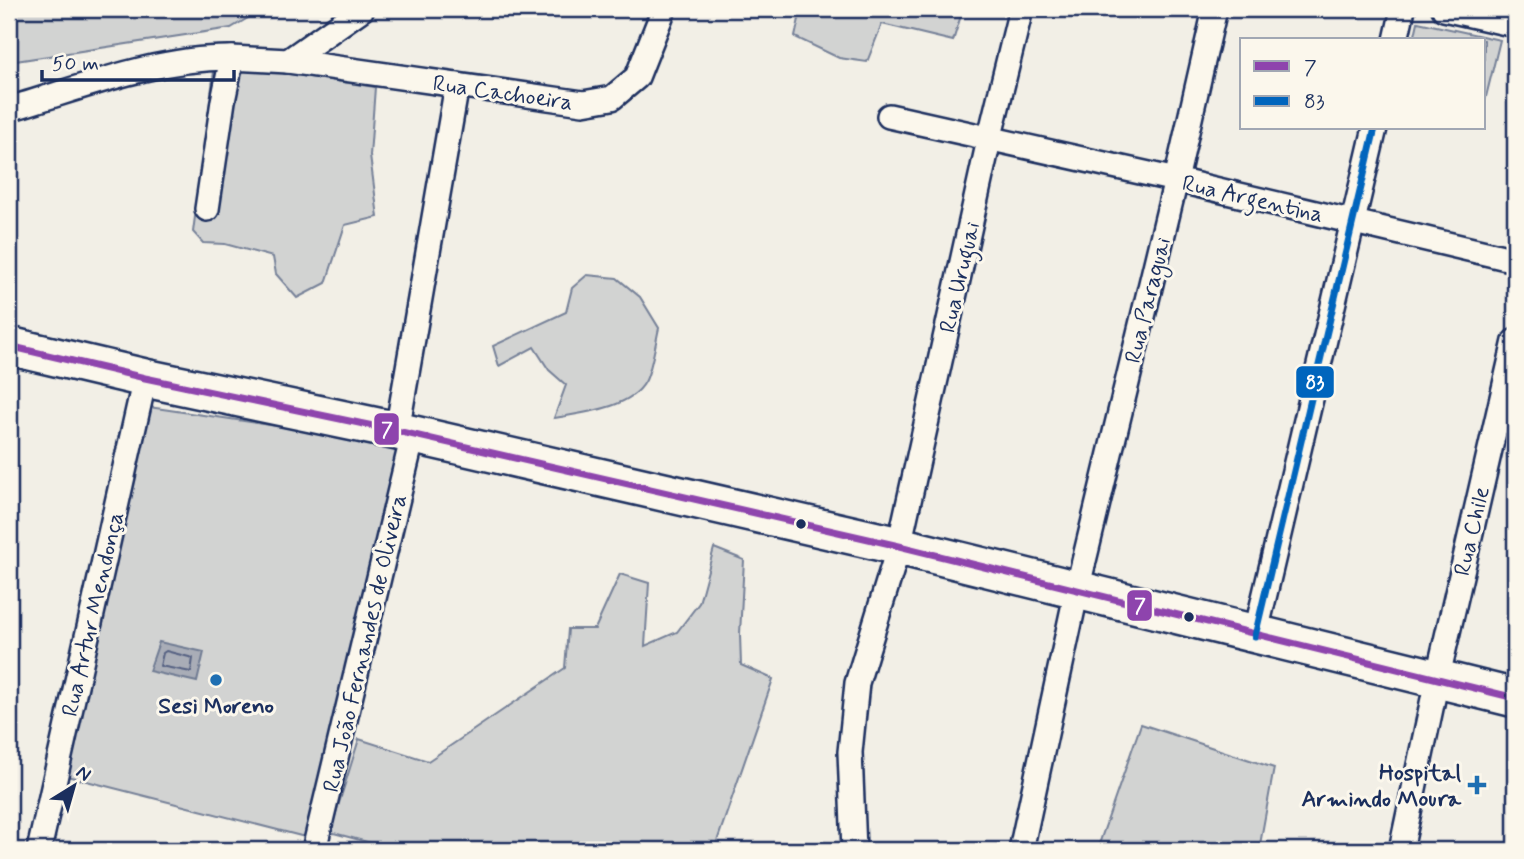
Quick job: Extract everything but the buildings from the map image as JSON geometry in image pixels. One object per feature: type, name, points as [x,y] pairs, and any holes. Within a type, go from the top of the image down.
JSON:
[{"type":"main road","points":[[9,346],[899,546],[1515,698]]},
{"type":"street","points":[[288,61],[362,9]]},
{"type":"street","name":"Rua Cachoeira","points":[[9,109],[166,63],[204,58],[288,61],[583,103],[612,98],[637,77],[664,9]]},
{"type":"street","name":"Rua Uruguai","points":[[854,850],[850,752],[858,683],[899,546],[989,140],[1021,9]]},
{"type":"street","name":"Rua Paraguai","points":[[1021,850],[1077,590],[1215,9]]},
{"type":"street","points":[[1396,38],[1403,9]]},
{"type":"street","points":[[1444,9],[1515,25]]},
{"type":"street","points":[[206,209],[232,58]]},
{"type":"street","name":"Rua João Fernandes de Oliveira","points":[[314,850],[405,433],[457,85]]},
{"type":"street","name":"Rua Argentina","points":[[889,116],[1515,260]]},
{"type":"street","points":[[1255,636],[1375,130]]},
{"type":"street","name":"Rua Chile","points":[[1401,850],[1515,341]]},
{"type":"street","name":"Rua Artur Mendonça","points":[[39,850],[145,378]]},
{"type":"shaded area","points":[[9,9],[263,9],[231,28],[9,62]]},
{"type":"shaded area","points":[[784,9],[963,9],[953,41],[882,24],[867,62],[839,58],[795,37],[799,19]]},
{"type":"shaded area","points":[[1418,22],[1500,40],[1486,97],[1486,38],[1414,38]]},
{"type":"shaded area","points":[[263,70],[375,87],[370,156],[378,217],[345,225],[326,283],[297,298],[276,274],[273,257],[225,244],[203,243],[193,232],[214,71]]},
{"type":"shaded area","points":[[587,275],[617,278],[640,297],[659,328],[653,356],[645,382],[628,398],[591,412],[554,418],[566,385],[549,370],[534,347],[499,366],[493,346],[566,312],[572,288]]},
{"type":"shaded area","name":"Sesi Moreno","points":[[149,407],[405,445],[309,838],[63,775]]},
{"type":"shaded area","points":[[714,548],[744,560],[741,665],[773,679],[714,850],[397,850],[330,832],[359,739],[428,761],[565,668],[568,629],[595,629],[620,574],[649,583],[645,646],[677,632],[699,603]]},
{"type":"shaded area","points":[[1141,724],[1274,768],[1259,850],[1097,850]]},
{"type":"water","points":[[159,642],[204,652],[197,682],[149,671]]},
{"type":"transit line","name":"83","points":[[1255,636],[1375,130]]},
{"type":"transit line","name":"7","points":[[9,346],[145,378],[397,431],[899,546],[1515,698]]},
{"type":"place","name":"Sesi Moreno","points":[[216,680]]},
{"type":"place","name":"Hospital Armindo Moura","points":[[1477,785]]}]
